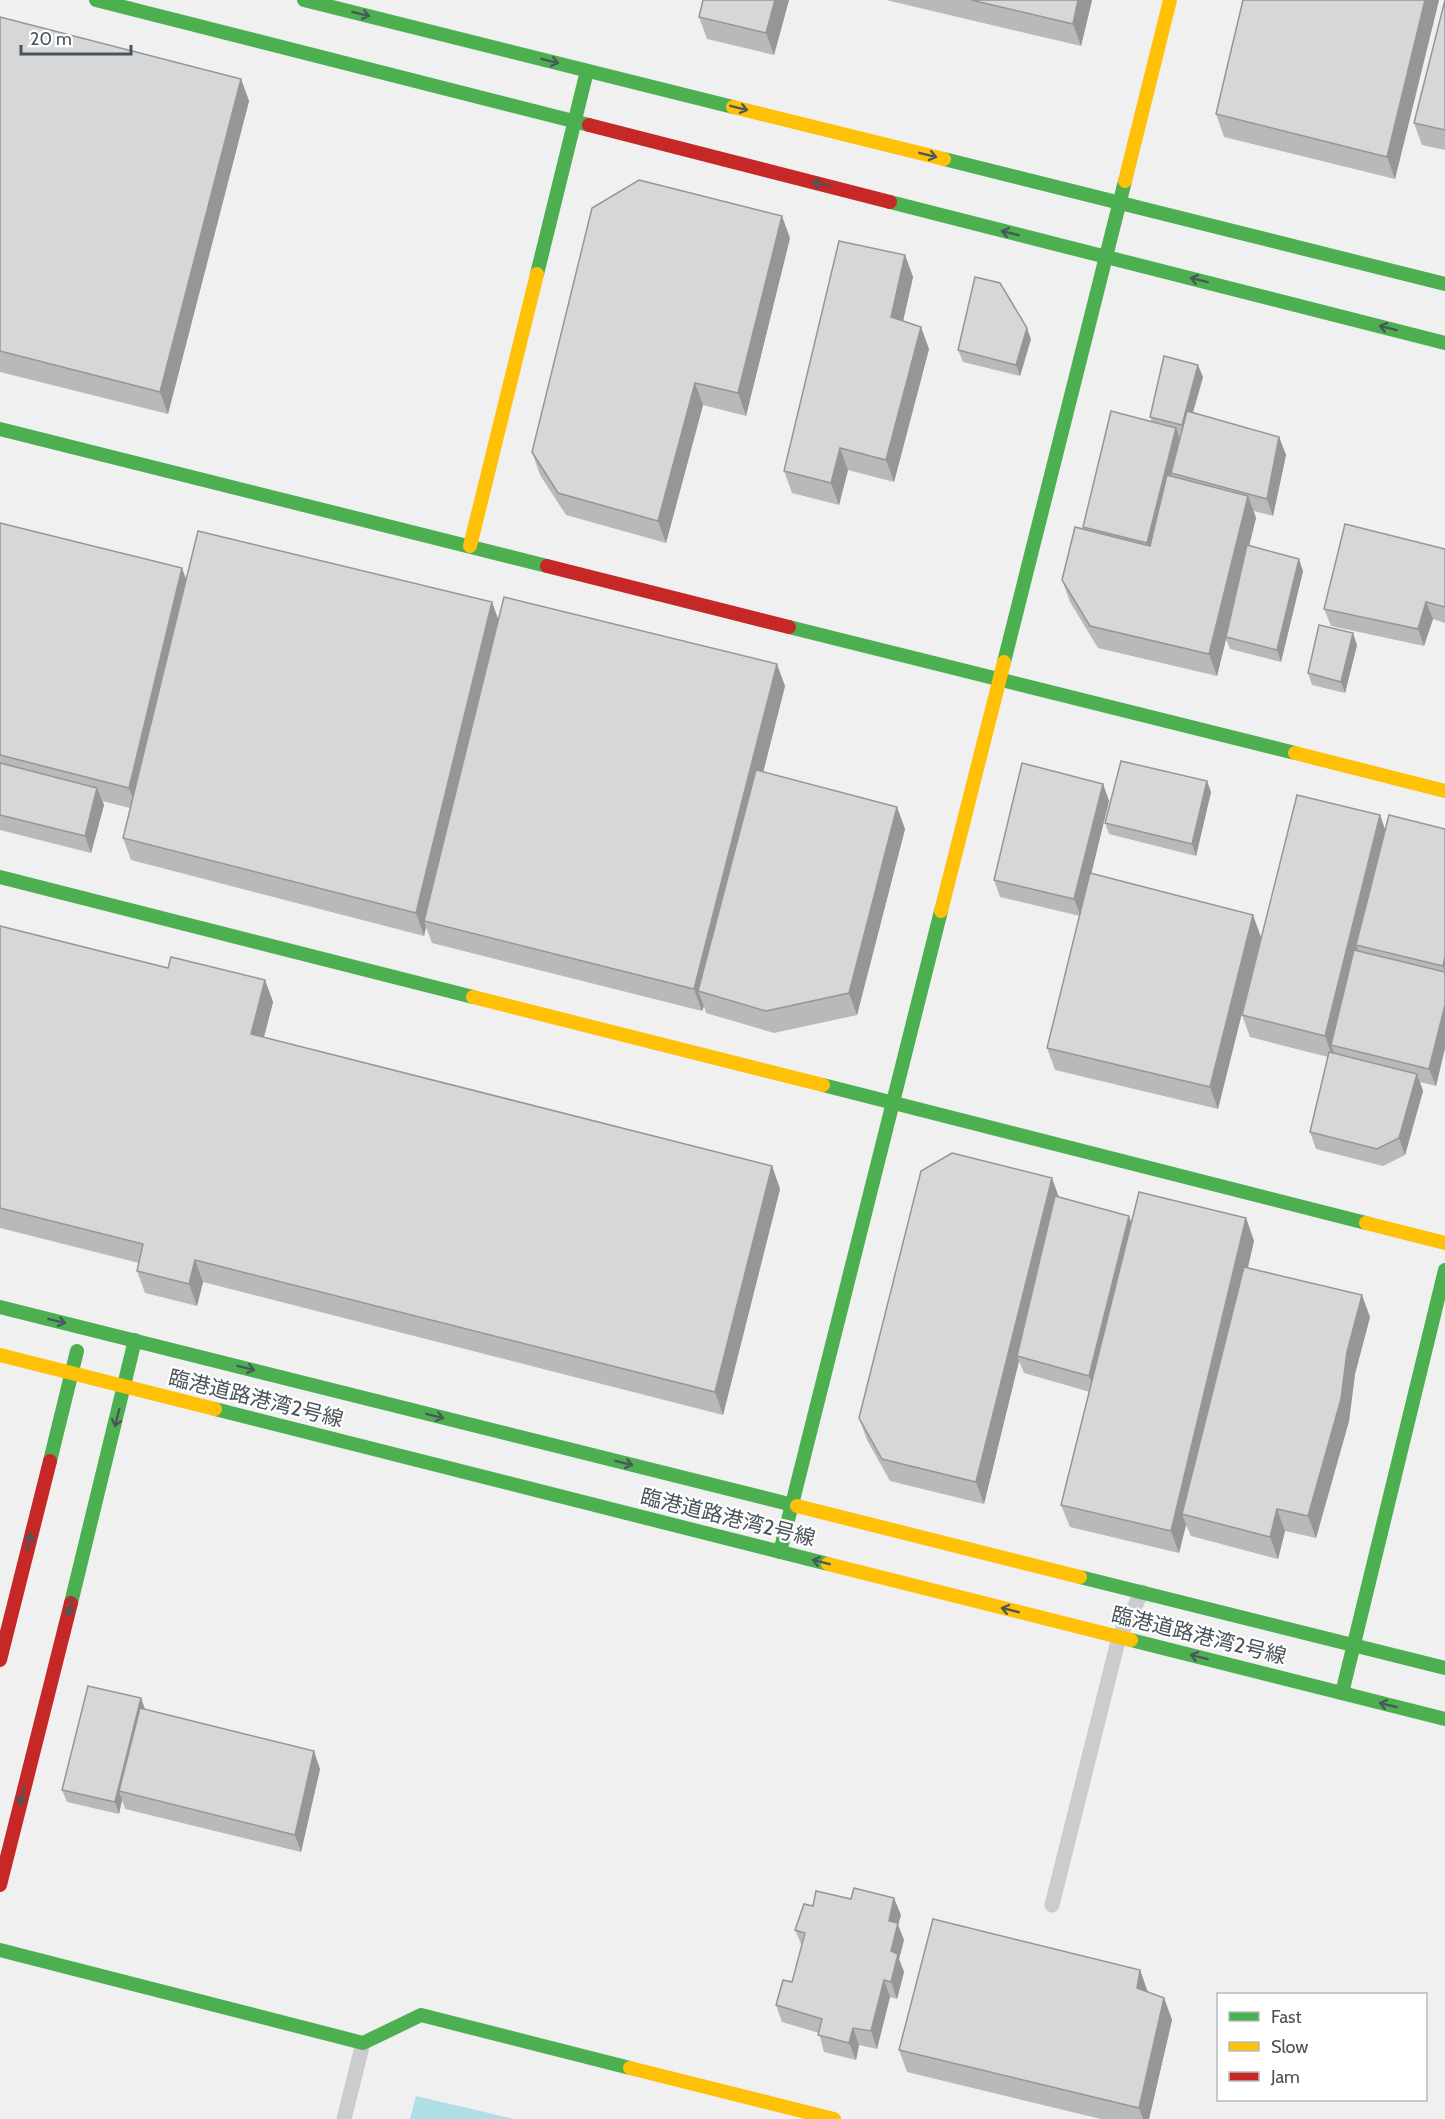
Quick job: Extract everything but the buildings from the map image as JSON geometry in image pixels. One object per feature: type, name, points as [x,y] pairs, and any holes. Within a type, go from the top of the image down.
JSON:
[{"type":"street","points":[[96,0],[1445,343]]},
{"type":"street","points":[[304,0],[1445,284]]},
{"type":"street","points":[[780,1552],[1170,0]]},
{"type":"street","points":[[470,546],[587,71]]},
{"type":"street","points":[[0,429],[1445,791]]},
{"type":"street","points":[[0,877],[1445,1243]]},
{"type":"street","points":[[1342,1693],[1445,1270]]},
{"type":"street","name":"臨港道路港湾2号線","points":[[0,1307],[1445,1668]]},
{"type":"street","points":[[0,1660],[82,1327]]},
{"type":"street","points":[[0,1885],[135,1340]]},
{"type":"street","name":"臨港道路港湾2号線","points":[[0,1355],[1445,1719]]},
{"type":"street","points":[[0,1950],[363,2043],[421,2015],[834,2119]]},
{"type":"lane","points":[[1052,1905],[1119,1637],[1142,1592]]},
{"type":"lane","points":[[344,2119],[363,2043]]},
{"type":"water","points":[[416,2096],[514,2119],[410,2119]]},
{"type":"traffic: fast","points":[[96,0],[589,125]]},
{"type":"traffic: fast","points":[[304,0],[733,107]]},
{"type":"traffic: fast","points":[[537,274],[587,71]]},
{"type":"traffic: fast","points":[[944,159],[1445,284]]},
{"type":"traffic: fast","points":[[1004,662],[1125,181]]},
{"type":"traffic: fast","points":[[890,202],[1445,343]]},
{"type":"traffic: fast","points":[[0,429],[547,566]]},
{"type":"traffic: fast","points":[[789,627],[1295,753]]},
{"type":"traffic: fast","points":[[0,877],[473,997]]},
{"type":"traffic: fast","points":[[780,1552],[941,911]]},
{"type":"traffic: fast","points":[[823,1085],[1366,1223]]},
{"type":"traffic: fast","points":[[1342,1693],[1445,1270]]},
{"type":"traffic: fast","points":[[0,1307],[797,1506]]},
{"type":"traffic: fast","points":[[71,1603],[135,1340]]},
{"type":"traffic: fast","points":[[50,1461],[77,1351]]},
{"type":"traffic: fast","points":[[215,1409],[828,1564]]},
{"type":"traffic: fast","points":[[1080,1577],[1445,1668]]},
{"type":"traffic: fast","points":[[1131,1640],[1445,1719]]},
{"type":"traffic: fast","points":[[0,1950],[363,2043],[421,2015],[630,2068]]},
{"type":"traffic: slow","points":[[1125,181],[1170,0]]},
{"type":"traffic: slow","points":[[733,107],[944,159]]},
{"type":"traffic: slow","points":[[470,546],[537,274]]},
{"type":"traffic: slow","points":[[941,911],[1004,662]]},
{"type":"traffic: slow","points":[[1295,753],[1445,791]]},
{"type":"traffic: slow","points":[[473,997],[823,1085]]},
{"type":"traffic: slow","points":[[1366,1223],[1445,1243]]},
{"type":"traffic: slow","points":[[0,1355],[215,1409]]},
{"type":"traffic: slow","points":[[797,1506],[1080,1577]]},
{"type":"traffic: slow","points":[[828,1564],[1131,1640]]},
{"type":"traffic: slow","points":[[630,2068],[834,2119]]},
{"type":"traffic: jam","points":[[589,125],[890,202]]},
{"type":"traffic: jam","points":[[547,566],[789,627]]},
{"type":"traffic: jam","points":[[0,1660],[50,1461]]},
{"type":"traffic: jam","points":[[0,1885],[71,1603]]}]
